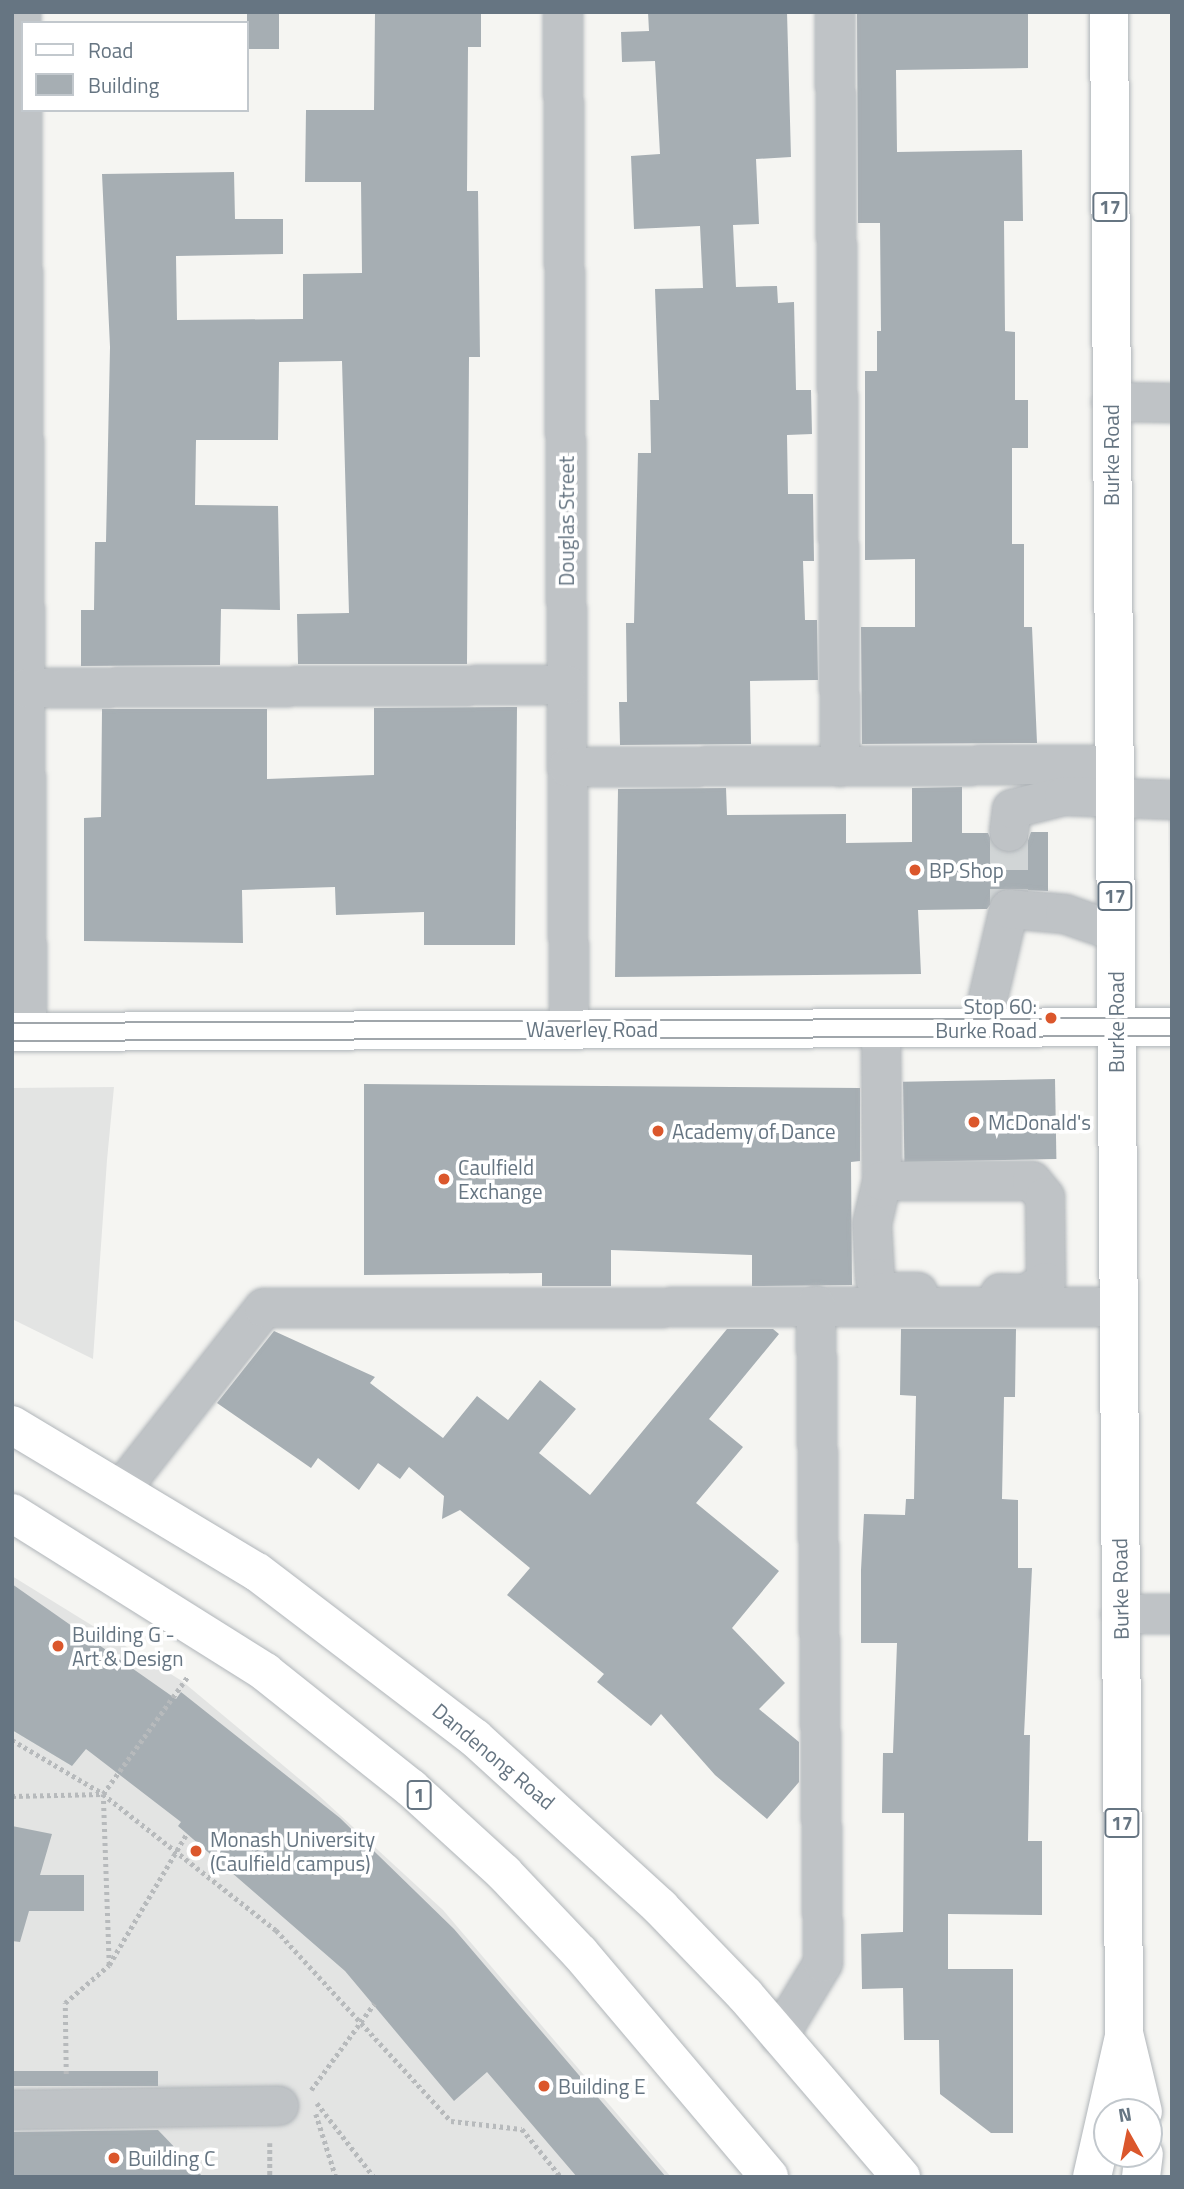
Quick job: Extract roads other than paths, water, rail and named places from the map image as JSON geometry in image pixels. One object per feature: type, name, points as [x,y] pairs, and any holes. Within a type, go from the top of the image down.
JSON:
[{"type":"main road","name":"Burke Road","points":[[1109,12],[1124,2033],[1140,2098]]},
{"type":"main road","name":"Waverley Road","points":[[20,1032],[1172,1027]]},
{"type":"main road","name":"Dandenong Road","points":[[12,1425],[123,1487],[257,1572],[475,1738],[660,1907],[779,2036],[901,2177]]},
{"type":"main road","name":"1","points":[[12,1513],[265,1672],[411,1788],[504,1873],[580,1953],[769,2177]]},
{"type":"main road","name":"Burke Road","points":[[1092,2171],[1124,2033]]},
{"type":"street","name":"Douglas Street","points":[[563,12],[569,1029]]},
{"type":"street","points":[[835,12],[840,767]]},
{"type":"street","points":[[20,1032],[19,768],[25,688],[22,112]]},
{"type":"street","points":[[1111,402],[1172,402]]},
{"type":"street","points":[[25,688],[567,685]]},
{"type":"street","points":[[568,766],[840,767],[1114,782],[1172,800]]},
{"type":"street","points":[[1009,832],[1012,809],[1114,782]]},
{"type":"street","points":[[981,1028],[1009,909],[1065,914],[1116,932]]},
{"type":"street","points":[[881,1028],[881,1181],[872,1224],[874,1278],[883,1292],[1025,1294],[1046,1282],[1045,1197],[1031,1181],[881,1181]]},
{"type":"street","points":[[779,2036],[823,1963],[816,1305]]},
{"type":"street","points":[[123,1487],[264,1308],[816,1305],[1118,1307]]},
{"type":"street","points":[[1120,1614],[1172,1614]]},
{"type":"street","points":[[12,2110],[279,2106]]},
{"type":"tunnel","points":[[1009,832],[1009,909]]},
{"type":"tram line","points":[[12,1023],[1172,1018]]},
{"type":"tram line","points":[[12,1041],[1172,1036]]},
{"type":"place","name":"BP Shop","points":[[915,870]]},
{"type":"place","name":"Stop 60: Burke Road","points":[[1051,1018]]},
{"type":"place","name":"McDonald's","points":[[974,1122]]},
{"type":"place","name":"Academy of Dance","points":[[658,1131]]},
{"type":"place","name":"Caulfield Exchange","points":[[444,1179]]},
{"type":"place","name":"Building G - Art & Design","points":[[58,1646]]},
{"type":"place","name":"Monash University (Caulfield campus)","points":[[196,1851]]},
{"type":"place","name":"Building E","points":[[544,2086]]},
{"type":"place","name":"Building C","points":[[114,2158]]}]
